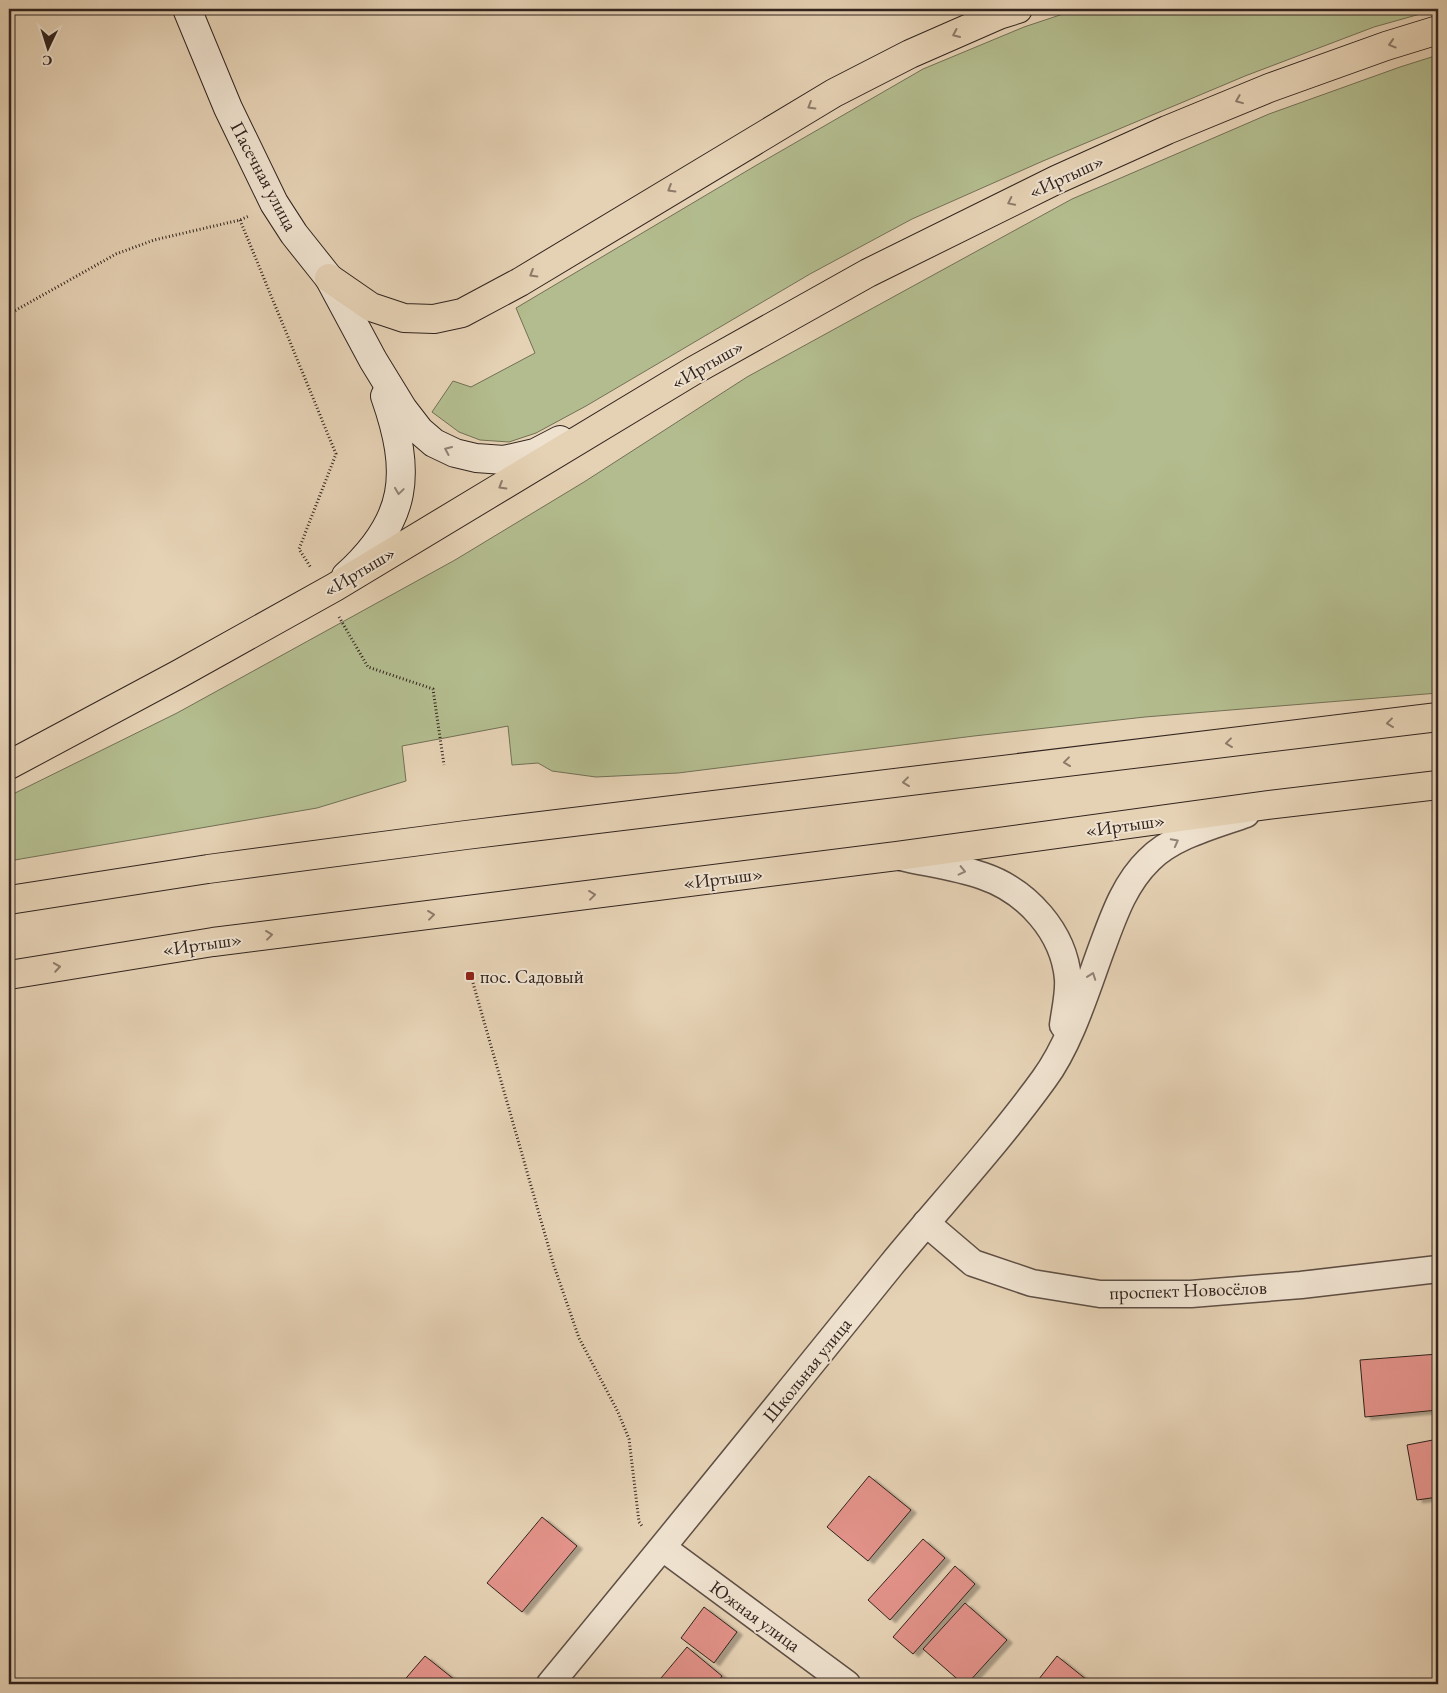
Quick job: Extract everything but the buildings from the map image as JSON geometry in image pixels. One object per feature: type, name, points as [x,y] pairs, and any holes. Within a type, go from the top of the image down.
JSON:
[{"type":"main road","name":"Пасечная улица","points":[[187,9],[228,108],[274,203],[294,234],[329,278],[372,360]]},
{"type":"main road","points":[[329,278],[371,307],[404,318],[434,319],[462,313],[520,282],[834,92],[910,54],[999,15],[1018,9]]},
{"type":"main road","name":"«Иртыш»","points":[[9,765],[179,674],[330,589],[693,371],[868,272],[1056,180],[1167,130],[1269,88],[1386,46],[1438,30]]},
{"type":"main road","points":[[372,360],[403,409],[420,431],[434,443],[455,453],[476,458],[504,460],[518,458],[552,445],[768,316],[868,272]]},
{"type":"main road","points":[[330,589],[357,567],[386,530],[395,513],[399,493],[401,468],[399,442],[394,421],[372,360]]},
{"type":"main road","points":[[9,900],[208,868],[456,836],[1438,717]]},
{"type":"main road","name":"«Иртыш»","points":[[9,975],[213,942],[897,856],[1268,805],[1438,784]]},
{"type":"street","name":"Школьная улица","points":[[550,1684],[663,1548],[926,1222],[1023,1108],[1060,1053],[1111,924],[1130,883],[1150,858],[1175,841],[1268,805]]},
{"type":"street","points":[[897,856],[983,876],[1016,892],[1043,918],[1062,951],[1068,980],[1060,1053]]},
{"type":"street","name":"проспект Новосёлов","points":[[926,1222],[974,1263],[1032,1283],[1100,1294],[1200,1293],[1301,1285],[1438,1269]]},
{"type":"street","name":"Южная улица","points":[[663,1548],[848,1684]]},
{"type":"path","points":[[9,314],[116,254],[154,240],[240,220],[274,203]]},
{"type":"path","points":[[240,220],[336,454],[300,549],[330,589],[368,667],[433,689],[444,765]]},
{"type":"path","points":[[473,983],[579,1338],[618,1412],[629,1439],[639,1522],[663,1548]]},
{"type":"green space","points":[[1078,9],[1438,9],[1374,27],[1245,76],[1043,161],[912,219],[810,274],[586,406],[536,433],[509,442],[480,440],[459,432],[432,412],[453,381],[471,387],[535,353],[516,308],[923,69],[1024,27]]},
{"type":"green space","points":[[1438,55],[1438,693],[1145,717],[678,773],[596,777],[552,771],[538,763],[512,765],[508,726],[402,746],[406,781],[317,808],[9,861],[9,796],[177,713],[455,560],[584,482],[747,377],[1072,199],[1269,114]]},
{"type":"place","name":"пос. Садовый","points":[[470,976]]}]
